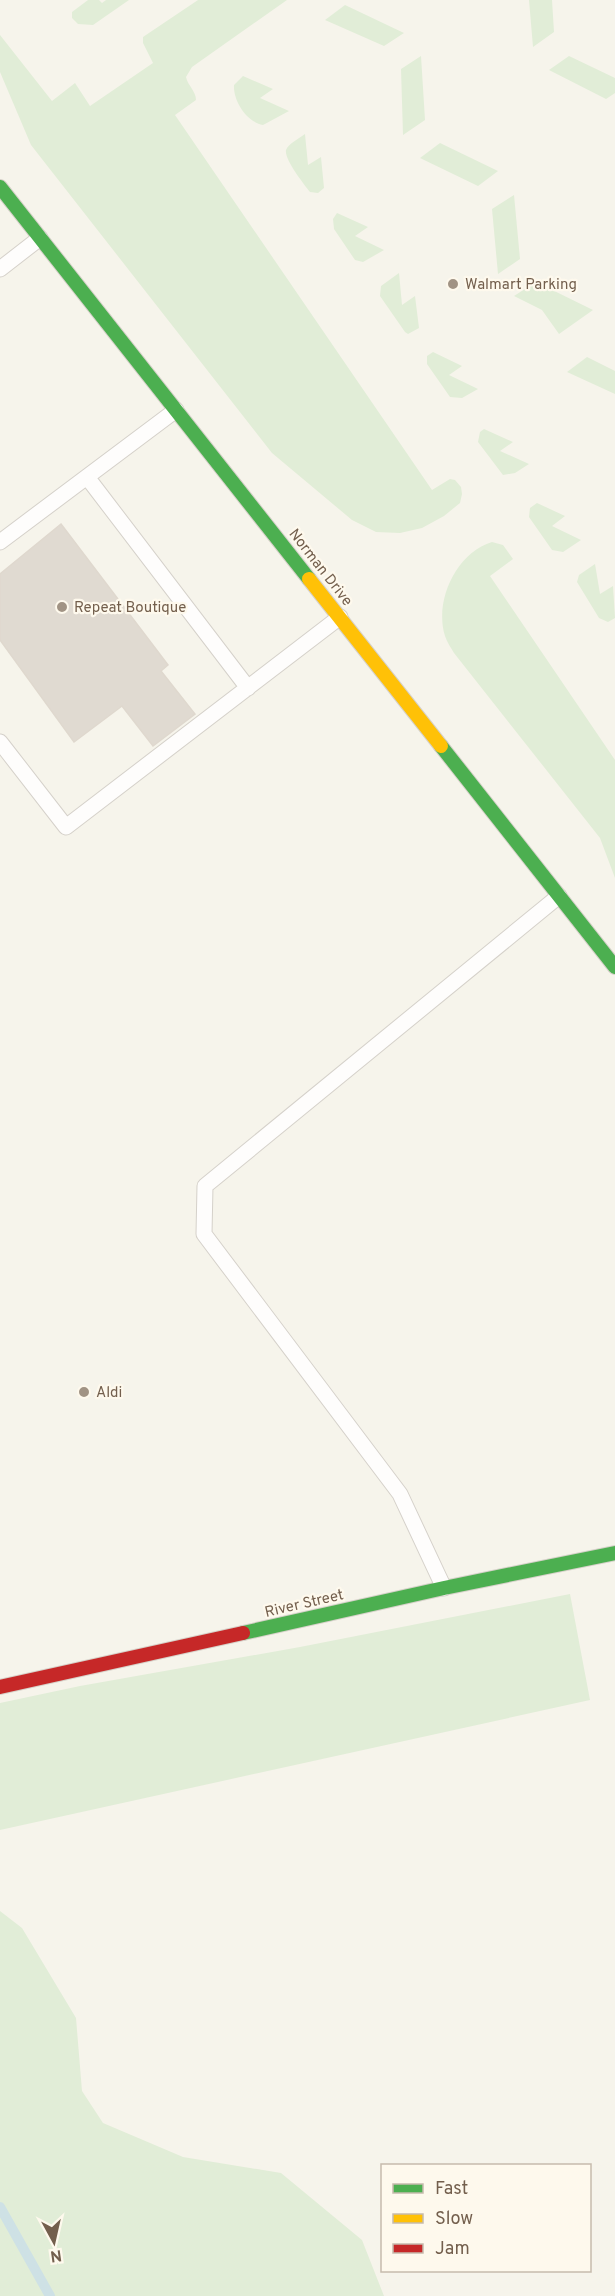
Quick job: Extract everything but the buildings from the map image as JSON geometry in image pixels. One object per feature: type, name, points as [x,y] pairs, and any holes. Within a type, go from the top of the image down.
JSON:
[{"type":"street","name":"Norman Drive","points":[[0,187],[615,967]]},
{"type":"street","name":"River Street","points":[[0,1687],[444,1588],[615,1553]]},
{"type":"lane","points":[[0,269],[40,238]]},
{"type":"lane","points":[[0,542],[176,410]]},
{"type":"lane","points":[[87,477],[248,688]]},
{"type":"lane","points":[[0,742],[66,826],[340,617]]},
{"type":"lane","points":[[444,1588],[400,1494],[204,1234],[205,1186],[559,896]]},
{"type":"green space","points":[[88,0],[99,0],[102,3],[106,0],[129,0],[93,25],[78,24],[72,18],[72,12]]},
{"type":"green space","points":[[198,0],[287,0],[192,67],[186,77],[196,100],[175,115],[432,490],[450,479],[455,480],[461,487],[460,503],[444,516],[422,528],[400,533],[376,532],[352,520],[272,453],[31,145],[0,72],[0,35],[52,101],[75,83],[90,106],[153,63],[143,43],[143,37]]},
{"type":"green space","points":[[529,0],[552,0],[554,32],[533,47]]},
{"type":"green space","points":[[345,5],[404,33],[384,46],[325,20]]},
{"type":"green space","points":[[421,56],[425,120],[403,135],[401,69]]},
{"type":"green space","points":[[569,56],[615,78],[615,93],[606,99],[549,70]]},
{"type":"green space","points":[[243,76],[273,89],[260,98],[289,111],[263,125],[252,120],[242,110],[234,91],[234,85]]},
{"type":"green space","points":[[305,134],[308,165],[321,157],[324,188],[318,193],[310,192],[286,154],[289,146]]},
{"type":"green space","points":[[440,143],[498,171],[478,186],[420,158]]},
{"type":"green space","points":[[514,195],[520,259],[498,274],[492,209]]},
{"type":"green space","points":[[337,213],[368,227],[355,236],[384,250],[363,262],[355,260],[334,229],[333,219]]},
{"type":"green space","points":[[399,273],[402,305],[415,296],[419,328],[408,334],[380,296],[381,286]]},
{"type":"green space","points":[[536,282],[593,310],[559,334],[542,310],[514,296]]},
{"type":"green space","points":[[433,352],[462,366],[449,375],[478,389],[462,398],[450,397],[427,364],[427,356]]},
{"type":"green space","points":[[587,357],[615,371],[615,394],[567,372]]},
{"type":"green space","points":[[484,429],[513,442],[500,451],[529,464],[515,473],[503,475],[478,442],[480,432]]},
{"type":"green space","points":[[537,503],[565,516],[552,526],[581,540],[563,552],[552,550],[529,517],[530,508]]},
{"type":"green space","points":[[492,542],[503,545],[513,559],[490,576],[615,760],[615,878],[600,838],[454,653],[445,636],[442,622],[443,608],[451,580],[458,567],[468,556]]},
{"type":"green space","points":[[595,564],[600,594],[613,586],[615,618],[608,622],[599,618],[577,582],[579,575]]},
{"type":"green space","points":[[570,1594],[590,1700],[0,1830],[0,1703]]},
{"type":"green space","points":[[0,1911],[22,1928],[76,2018],[82,2091],[103,2123],[183,2157],[281,2173],[362,2240],[384,2296],[0,2296]]},
{"type":"waterway","points":[[0,2207],[50,2296]]},
{"type":"traffic: fast","points":[[0,187],[309,579]]},
{"type":"traffic: fast","points":[[441,746],[615,967]]},
{"type":"traffic: fast","points":[[243,1633],[615,1553]]},
{"type":"traffic: slow","points":[[309,579],[441,746]]},
{"type":"traffic: jam","points":[[0,1687],[243,1633]]},
{"type":"place","name":"Walmart Parking","points":[[453,284]]},
{"type":"place","name":"Repeat Boutique","points":[[62,607]]},
{"type":"place","name":"Aldi","points":[[84,1392]]}]
